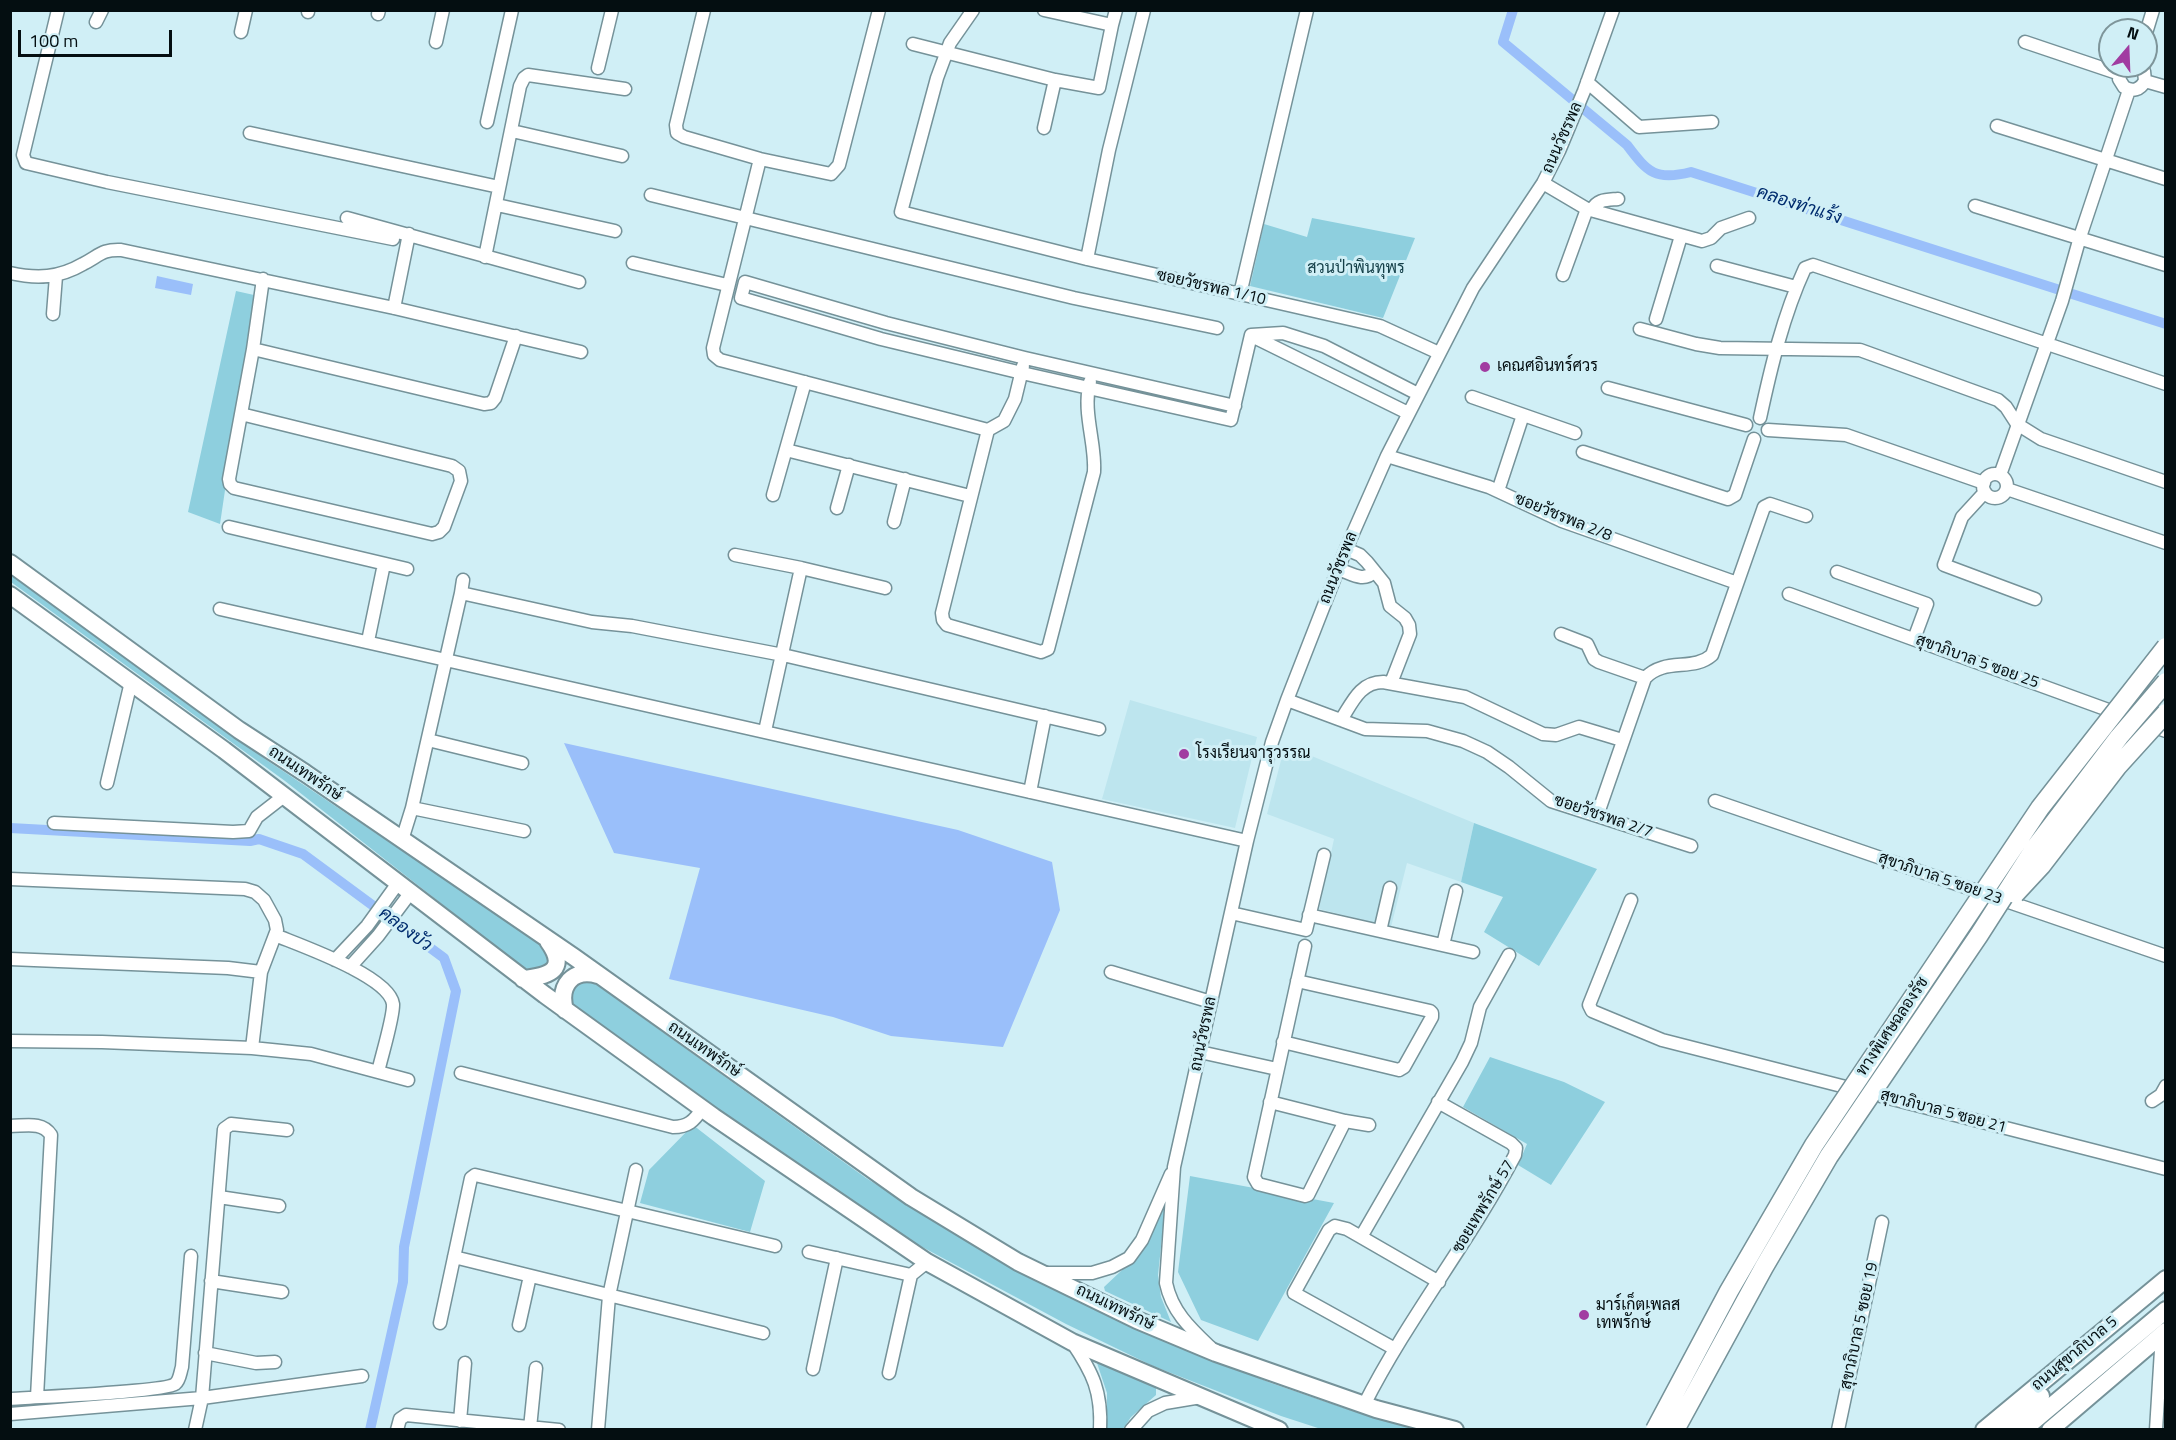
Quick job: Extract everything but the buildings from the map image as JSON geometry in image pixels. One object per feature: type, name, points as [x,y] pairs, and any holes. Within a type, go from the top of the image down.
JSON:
[{"type":"highway","name":"ทางพิเศษฉลองรัช","points":[[1655,1430],[1729,1291],[1814,1145],[2034,816],[2166,647]]},
{"type":"highway","name":"ทางพิเศษฉลองรัช","points":[[1675,1430],[1828,1156],[1979,935],[2034,849],[2119,737],[2166,682]]},
{"type":"highway","points":[[1979,935],[2041,867],[2117,767],[2166,713]]},
{"type":"main road","name":"ถนนเทพรักษ์","points":[[10,563],[239,730],[546,938],[911,1197],[1018,1262],[1137,1320],[1216,1353],[1364,1404],[1455,1430]]},
{"type":"main road","name":"ถนนเทพรักษ์","points":[[10,594],[284,796],[565,1010],[702,1109],[927,1262],[1072,1342],[1279,1430]]},
{"type":"main road","points":[[523,979],[549,974],[556,967],[558,960],[556,951],[546,938]]},
{"type":"main road","points":[[565,1010],[562,1001],[570,980],[577,974],[588,972],[599,975]]},
{"type":"main road","name":"ถนนสุขาภิบาล 5","points":[[1984,1430],[2166,1279]]},
{"type":"main road","name":"ถนนสุขาภิบาล 5","points":[[2003,1430],[2166,1293]]},
{"type":"main road","name":"ถนนสุขาภิบาล 5","points":[[2023,1430],[2166,1310]]},
{"type":"main road","points":[[2050,1430],[2164,1332]]},
{"type":"street","points":[[58,10],[22,155],[26,163],[107,182],[393,239]]},
{"type":"street","points":[[242,32],[246,10]]},
{"type":"street","points":[[436,42],[443,10]]},
{"type":"street","points":[[487,122],[512,10]]},
{"type":"street","points":[[598,68],[612,10]]},
{"type":"street","points":[[704,10],[676,125],[677,133],[684,138],[760,159],[831,174],[836,170],[879,10]]},
{"type":"street","points":[[947,52],[973,10]]},
{"type":"street","points":[[1044,10],[1112,26]]},
{"type":"street","points":[[913,44],[1055,80],[1099,88],[1116,10]]},
{"type":"street","points":[[1087,259],[1109,150],[1144,10]]},
{"type":"street","points":[[1240,294],[1307,10]]},
{"type":"street","name":"ถนนวัชรพล","points":[[1216,1353],[1182,1319],[1169,1298],[1166,1283],[1174,1167],[1247,842],[1272,742],[1346,549],[1387,456],[1473,288],[1543,183],[1572,121],[1613,10]]},
{"type":"street","points":[[2025,42],[2098,63]]},
{"type":"street","name":"ซอยวัชรพล 1/10","points":[[947,52],[937,78],[901,212],[1087,259],[1380,326],[1439,353]]},
{"type":"street","points":[[485,257],[520,86],[524,78],[528,75],[625,89]]},
{"type":"street","points":[[2122,78],[2121,84],[2129,90],[2139,89],[2145,78]]},
{"type":"street","points":[[1044,128],[1055,80]]},
{"type":"street","points":[[2145,81],[2166,87]]},
{"type":"street","points":[[1585,87],[1639,127],[1712,122]]},
{"type":"street","points":[[2000,475],[2070,279],[2080,237],[2104,160],[2129,90]]},
{"type":"street","points":[[1997,126],[2166,179]]},
{"type":"street","points":[[512,131],[622,156]]},
{"type":"street","points":[[250,133],[499,187]]},
{"type":"street","points":[[760,159],[713,348],[714,355],[720,360],[988,430],[1004,421],[1015,399],[1025,358]]},
{"type":"street","points":[[1543,183],[1590,209],[1702,241],[1711,238],[1721,228],[1749,218]]},
{"type":"street","points":[[651,195],[1074,298],[1217,328]]},
{"type":"street","points":[[1563,275],[1590,209],[1599,201],[1618,199]]},
{"type":"street","points":[[497,205],[615,231]]},
{"type":"street","points":[[1975,206],[2166,265]]},
{"type":"street","points":[[348,218],[579,282]]},
{"type":"street","points":[[394,308],[410,234]]},
{"type":"street","points":[[1656,319],[1681,236]]},
{"type":"street","points":[[10,273],[41,278],[56,276],[85,264],[109,250],[122,250],[394,308],[581,352]]},
{"type":"street","points":[[633,263],[727,285]]},
{"type":"street","points":[[1760,418],[1775,349],[1805,268],[1813,265],[2166,384]]},
{"type":"street","points":[[1717,266],[1797,287]]},
{"type":"street","points":[[53,314],[56,276]]},
{"type":"street","points":[[242,414],[452,466],[459,471],[461,480],[444,527],[432,534],[234,488],[230,484],[263,279]]},
{"type":"street","points":[[1234,406],[885,323],[745,282],[741,298],[881,339],[1231,420],[1251,335]]},
{"type":"street","points":[[881,339],[885,323]]},
{"type":"street","points":[[1640,329],[1712,347],[1860,350],[1998,400],[2006,407],[2017,424],[2041,440],[2166,482]]},
{"type":"street","points":[[1251,335],[1284,333],[1324,346],[1418,394]]},
{"type":"street","points":[[1251,335],[1408,413]]},
{"type":"street","points":[[253,349],[484,404],[491,403],[495,398],[516,336]]},
{"type":"street","points":[[988,430],[942,613],[943,620],[947,625],[1041,652],[1048,649],[1094,472],[1088,388],[1093,372]]},
{"type":"street","points":[[773,495],[805,382]]},
{"type":"street","points":[[1608,388],[1746,425]]},
{"type":"street","points":[[1472,397],[1575,433]]},
{"type":"street","points":[[1498,491],[1523,415]]},
{"type":"street","points":[[1746,425],[1752,419],[1760,418]]},
{"type":"street","points":[[1760,418],[1768,430]]},
{"type":"street","points":[[1746,425],[1747,434],[1754,439],[1762,438],[1768,430]]},
{"type":"street","points":[[1768,430],[1846,435],[1984,488],[1992,498],[2005,494],[2007,489],[2006,481],[2000,475],[1992,475],[1984,488],[1962,517],[1944,565],[2035,599]]},
{"type":"street","points":[[1583,452],[1728,499],[1735,495],[1754,439]]},
{"type":"street","points":[[786,450],[970,496]]},
{"type":"street","name":"ซอยวัชรพล 2/8","points":[[1387,456],[1498,491],[1562,521],[1737,583]]},
{"type":"street","points":[[837,508],[849,465]]},
{"type":"street","points":[[894,522],[905,479]]},
{"type":"street","points":[[2007,489],[2166,543]]},
{"type":"street","points":[[1597,816],[1645,678],[1661,666],[1700,662],[1712,655],[1764,507],[1770,504],[1806,516]]},
{"type":"street","points":[[229,527],[407,569]]},
{"type":"street","points":[[1346,549],[1364,558],[1382,580],[1387,589],[1390,606],[1405,618],[1410,629],[1391,683]]},
{"type":"street","points":[[735,555],[885,588]]},
{"type":"street","points":[[368,641],[384,564]]},
{"type":"street","points":[[765,731],[801,568]]},
{"type":"street","points":[[1338,569],[1363,578],[1369,577],[1374,572]]},
{"type":"street","points":[[1837,572],[1927,604],[1914,639]]},
{"type":"street","points":[[402,840],[428,740],[463,580]]},
{"type":"street","points":[[461,593],[592,622],[632,626],[783,655],[1099,729]]},
{"type":"street","name":"สุขาภิบาล 5 ซอย 25","points":[[1789,594],[2166,731]]},
{"type":"street","points":[[220,609],[1247,842]]},
{"type":"street","points":[[1561,634],[1587,644],[1594,659],[1599,662],[1645,678]]},
{"type":"street","points":[[1341,720],[1364,686],[1379,681],[1465,697],[1543,734],[1557,735],[1581,727],[1623,740]]},
{"type":"street","points":[[108,783],[131,682]]},
{"type":"street","name":"ซอยวัชรพล 2/7","points":[[1287,700],[1365,729],[1427,730],[1463,741],[1487,752],[1551,801],[1691,846]]},
{"type":"street","points":[[1030,792],[1045,716]]},
{"type":"street","points":[[428,740],[522,763]]},
{"type":"street","points":[[54,823],[249,831],[257,817],[284,796]]},
{"type":"street","name":"สุขาภิบาล 5 ซอย 23","points":[[1716,801],[2166,956]]},
{"type":"street","points":[[412,808],[524,831]]},
{"type":"street","points":[[1231,913],[1306,930],[1324,855]]},
{"type":"street","points":[[10,879],[245,889],[255,892],[270,910],[277,930],[261,972],[252,1048]]},
{"type":"street","points":[[335,960],[367,926],[385,900],[404,888]]},
{"type":"street","points":[[350,968],[398,909],[404,888]]},
{"type":"street","points":[[1380,931],[1390,888]]},
{"type":"street","points":[[1443,945],[1456,891]]},
{"type":"street","name":"สุขาภิบาล 5 ซอย 21","points":[[1631,900],[1589,1005],[1592,1011],[1662,1040],[2166,1169]]},
{"type":"street","points":[[1310,915],[1473,952]]},
{"type":"street","points":[[275,935],[335,960],[372,980],[388,993],[393,1004],[378,1072]]},
{"type":"street","points":[[1305,946],[1254,1177],[1258,1184],[1308,1195],[1345,1121]]},
{"type":"street","points":[[1361,1237],[1471,1043],[1479,1007],[1509,955]]},
{"type":"street","points":[[10,959],[228,968],[261,972]]},
{"type":"street","points":[[1111,972],[1211,1002]]},
{"type":"street","points":[[1283,1042],[1399,1070],[1404,1067],[1432,1017],[1430,1011],[1297,981]]},
{"type":"street","points":[[10,1041],[102,1042],[252,1048],[311,1053],[408,1080]]},
{"type":"street","points":[[1200,1052],[1277,1069]]},
{"type":"street","points":[[461,1073],[673,1127],[686,1127],[702,1109]]},
{"type":"street","points":[[2152,1101],[2161,1095],[2166,1086]]},
{"type":"street","points":[[1270,1102],[1369,1125]]},
{"type":"street","name":"ซอยเทพรักษ์ 57","points":[[1364,1404],[1395,1349],[1439,1282],[1515,1155],[1516,1148],[1438,1102]]},
{"type":"street","points":[[10,1126],[40,1125],[51,1134],[37,1397]]},
{"type":"street","points":[[195,1430],[202,1398],[224,1129],[227,1126],[287,1130]]},
{"type":"street","name":"ถนนวัชรพล","points":[[1042,1273],[1092,1273],[1112,1267],[1129,1258],[1142,1240],[1174,1167]]},
{"type":"street","points":[[598,1430],[609,1296],[636,1170]]},
{"type":"street","points":[[440,1323],[471,1178],[475,1175],[775,1246]]},
{"type":"street","points":[[219,1197],[279,1206]]},
{"type":"street","name":"สุขาภิบาล 5 ซอย 19","points":[[1838,1430],[1882,1222]]},
{"type":"street","points":[[1395,1349],[1294,1293],[1329,1230],[1335,1226],[1347,1229],[1439,1282]]},
{"type":"street","points":[[809,1252],[911,1275]]},
{"type":"street","points":[[10,1399],[173,1386],[177,1382],[182,1367],[191,1256]]},
{"type":"street","points":[[454,1257],[763,1333]]},
{"type":"street","points":[[813,1369],[837,1258]]},
{"type":"street","points":[[889,1373],[911,1275],[927,1262]]},
{"type":"street","points":[[519,1325],[530,1276]]},
{"type":"street","points":[[211,1281],[282,1292]]},
{"type":"street","points":[[2156,1430],[2164,1332]]},
{"type":"street","points":[[1072,1342],[1090,1368],[1099,1391],[1100,1430]]},
{"type":"street","points":[[205,1353],[256,1363],[275,1362]]},
{"type":"street","points":[[460,1421],[465,1363]]},
{"type":"street","points":[[530,1428],[536,1368]]},
{"type":"street","points":[[10,1414],[202,1398],[362,1376]]},
{"type":"street","points":[[1131,1430],[1148,1411],[1165,1403],[1201,1397]]},
{"type":"street","points":[[398,1430],[400,1419],[406,1415],[559,1430]]},
{"type":"shaded area","points":[[157,276],[193,284],[191,295],[155,288]]},
{"type":"shaded area","name":"โรงเรียนจารุวรรณ","points":[[1130,700],[1257,737],[1235,828],[1102,799]]},
{"type":"shaded area","points":[[564,743],[958,830],[1052,862],[1060,910],[1003,1047],[891,1036],[833,1017],[669,979],[700,868],[614,853]]},
{"type":"shaded area","points":[[1285,745],[1474,823],[1461,882],[1407,863],[1391,927],[1319,909],[1334,839],[1267,814]]},
{"type":"green space","name":"สวนป่าพินทุพร","points":[[1312,218],[1415,238],[1383,318],[1250,286],[1264,224],[1307,237]]},
{"type":"green space","points":[[236,291],[254,295],[220,524],[188,512]]},
{"type":"green space","points":[[11,574],[268,761],[546,947],[551,964],[530,972],[517,963],[285,781],[11,582]]},
{"type":"green space","points":[[1474,823],[1597,869],[1539,966],[1484,932],[1503,897],[1461,882]]},
{"type":"green space","points":[[576,980],[590,980],[866,1178],[957,1235],[1189,1350],[1271,1383],[1344,1408],[1417,1429],[1321,1429],[1281,1416],[1153,1366],[1066,1324],[911,1241],[769,1145],[570,1003],[569,987]]},
{"type":"green space","points":[[1490,1057],[1564,1082],[1605,1102],[1551,1185],[1518,1165],[1527,1144],[1463,1107]]},
{"type":"green space","points":[[693,1125],[765,1181],[750,1232],[640,1203],[649,1170]]},
{"type":"green space","points":[[1190,1176],[1334,1203],[1258,1341],[1201,1320],[1178,1272]]},
{"type":"green space","points":[[1163,1206],[1165,1209],[1158,1275],[1161,1297],[1171,1322],[1105,1291],[1104,1287],[1137,1256]]},
{"type":"green space","points":[[1096,1360],[1156,1387],[1156,1395],[1131,1417],[1123,1429],[1107,1429],[1107,1393]]},
{"type":"waterway","name":"คลองท่าแร้ง","points":[[1513,10],[1503,42],[1627,145],[1641,162],[1654,172],[1669,176],[1691,172],[2166,324]]},
{"type":"waterway","name":"คลองบัว","points":[[10,828],[250,841],[259,839],[303,854],[444,958],[456,991],[404,1247],[403,1282],[370,1430]]},
{"type":"place","name":"เคณศอินทร์ศวร","points":[[1485,367]]},
{"type":"place","name":"โรงเรียนจารุวรรณ","points":[[1184,754]]},
{"type":"place","name":"มาร์เก็ตเพลส เทพรักษ์","points":[[1584,1315]]}]
